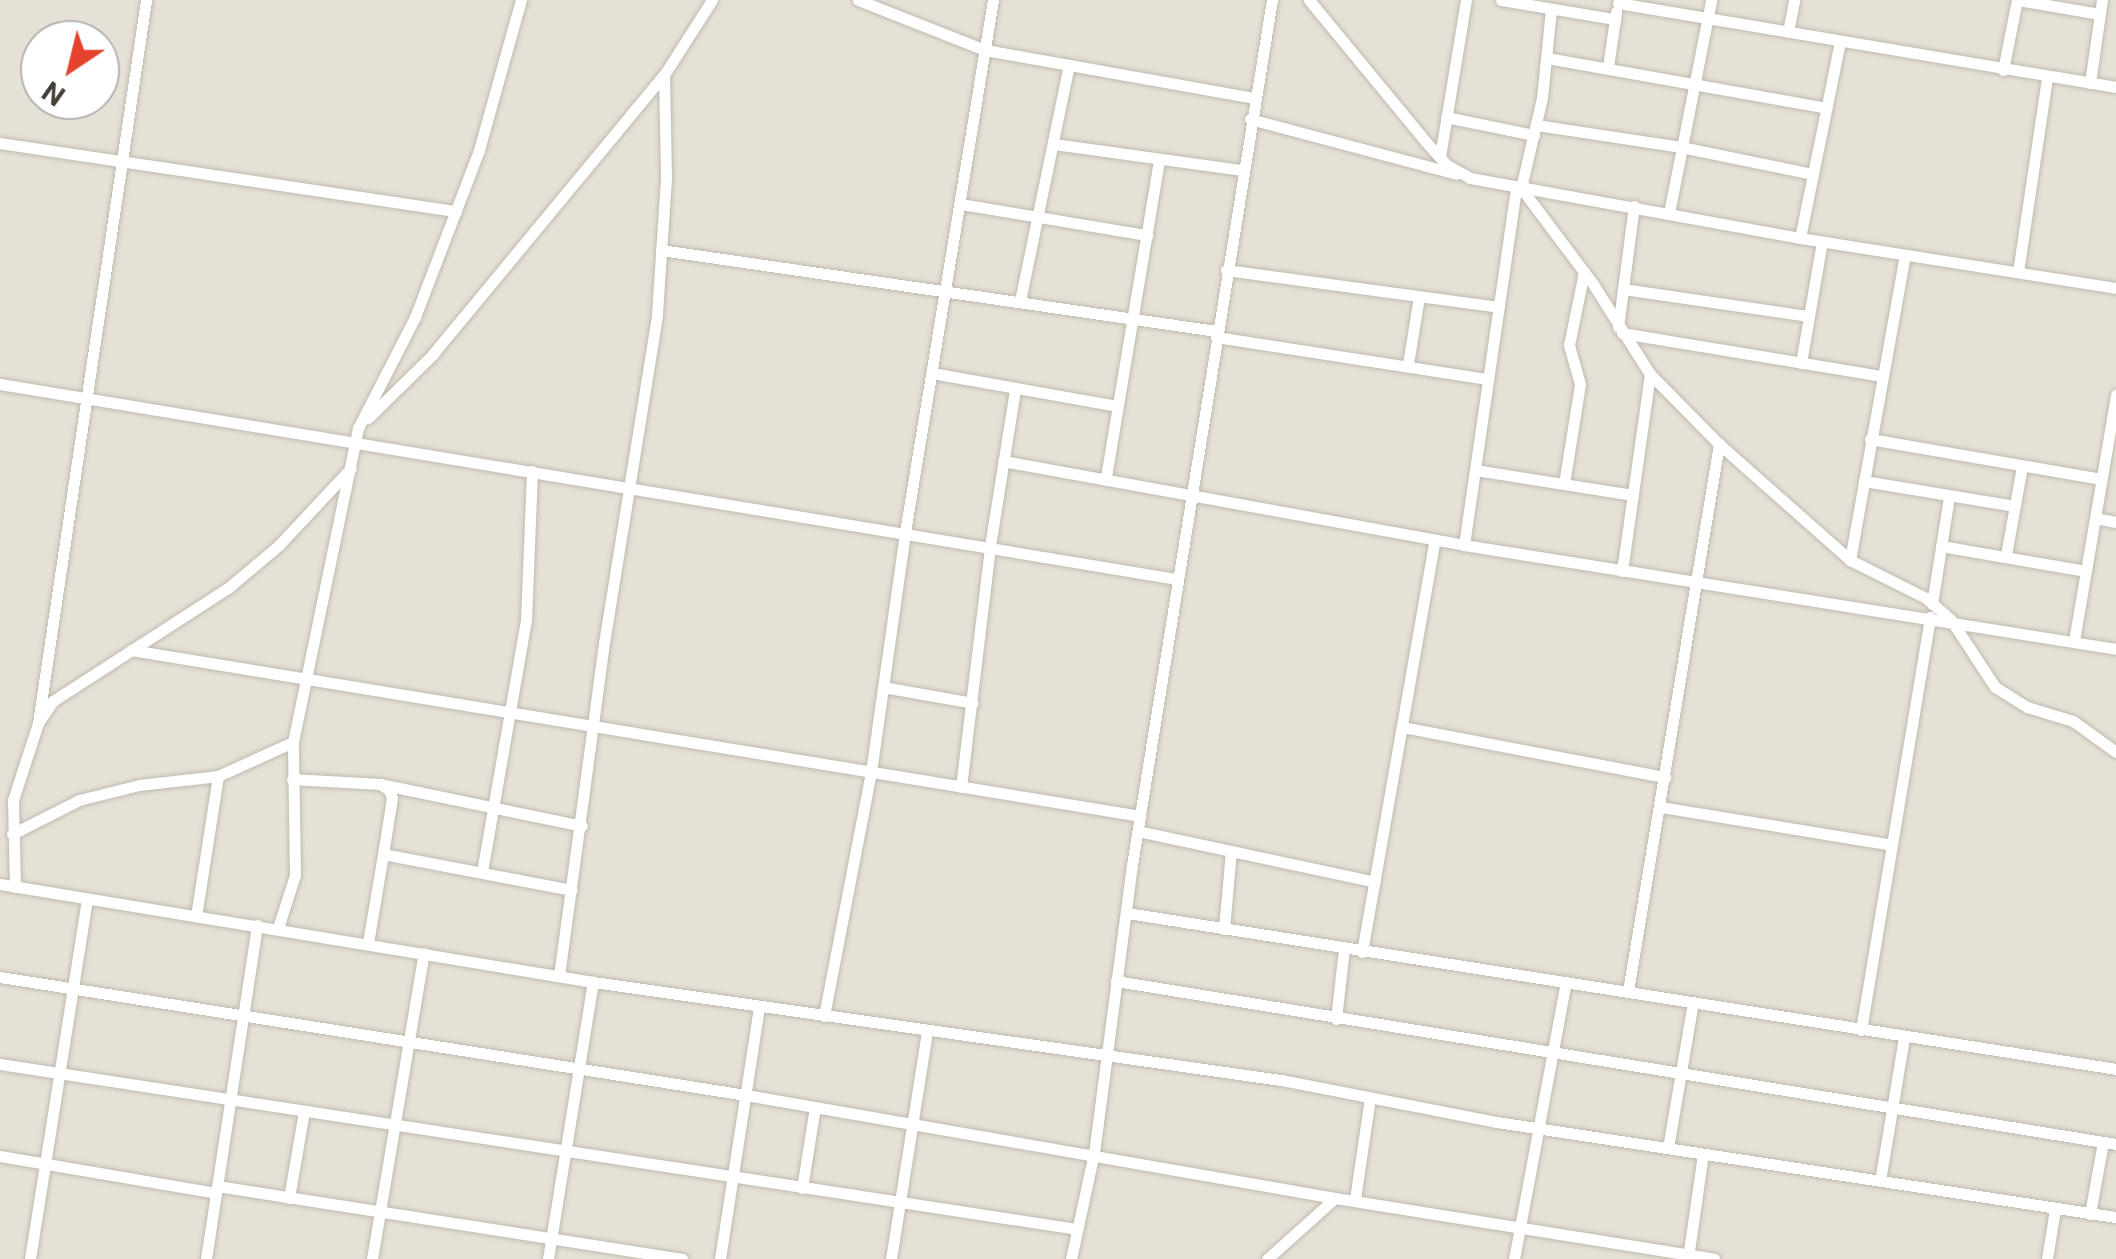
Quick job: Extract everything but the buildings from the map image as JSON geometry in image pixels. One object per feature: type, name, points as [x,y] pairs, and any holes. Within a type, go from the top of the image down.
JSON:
[{"type":"street","points":[[15,887],[13,800],[38,722],[146,0]]},
{"type":"street","points":[[278,928],[295,875],[293,742],[358,428],[414,318],[480,150],[521,0]]},
{"type":"street","points":[[358,428],[432,355],[664,75],[712,0]]},
{"type":"street","points":[[858,0],[985,50],[1254,98]]},
{"type":"street","points":[[824,1016],[871,772],[905,532],[993,0]]},
{"type":"street","points":[[1071,1259],[1094,1154],[1140,816],[1272,0]]},
{"type":"street","points":[[1309,0],[1440,157],[1470,178]]},
{"type":"street","points":[[1440,157],[1466,0]]},
{"type":"street","points":[[1502,0],[1616,19]]},
{"type":"street","points":[[1669,213],[1711,0]]},
{"type":"street","points":[[1788,32],[1794,0]]},
{"type":"street","points":[[2003,70],[2018,0],[2101,7],[2090,83]]},
{"type":"street","points":[[1608,67],[1618,1],[2116,87]]},
{"type":"street","points":[[1464,545],[1518,187],[1535,130],[1547,58],[1550,9]]},
{"type":"street","points":[[1800,238],[1840,42]]},
{"type":"street","points":[[1547,58],[1826,108]]},
{"type":"street","points":[[1020,300],[1069,65]]},
{"type":"street","points":[[558,976],[582,826],[592,726],[657,314],[666,177],[664,75]]},
{"type":"street","points":[[2018,272],[2047,78]]},
{"type":"street","points":[[1446,117],[1682,147],[1813,174]]},
{"type":"street","points":[[1250,119],[1470,178],[1822,242],[2116,288]]},
{"type":"street","points":[[0,143],[456,211]]},
{"type":"street","points":[[1054,144],[1242,170]]},
{"type":"street","points":[[1106,477],[1159,159]]},
{"type":"street","points":[[1518,187],[1584,272],[1650,374],[1720,444],[1850,560],[1932,604],[1951,620],[1994,687],[2027,707],[2073,720],[2116,752]]},
{"type":"street","points":[[961,204],[1147,235]]},
{"type":"street","points":[[1620,330],[1634,206]]},
{"type":"street","points":[[1801,363],[1822,242]]},
{"type":"street","points":[[661,250],[1020,300],[1488,379]]},
{"type":"street","points":[[1850,560],[1905,254]]},
{"type":"street","points":[[1226,270],[1498,307]]},
{"type":"street","points":[[1564,484],[1580,384],[1569,345],[1584,272]]},
{"type":"street","points":[[1623,289],[1809,316]]},
{"type":"street","points":[[1408,364],[1420,296]]},
{"type":"street","points":[[1620,330],[1882,376]]},
{"type":"street","points":[[932,373],[1118,406]]},
{"type":"street","points":[[1622,571],[1650,374]]},
{"type":"street","points":[[0,384],[1178,579]]},
{"type":"street","points":[[961,787],[990,546],[1016,390]]},
{"type":"street","points":[[2074,641],[2102,479],[2111,456],[2116,395]]},
{"type":"street","points":[[1870,439],[2102,479]]},
{"type":"street","points":[[1628,992],[1720,444]]},
{"type":"street","points":[[1003,461],[1464,545],[2116,649]]},
{"type":"street","points":[[2006,555],[2022,466]]},
{"type":"street","points":[[38,722],[53,701],[187,619],[228,588],[279,545],[351,468]]},
{"type":"street","points":[[482,872],[526,621],[532,470]]},
{"type":"street","points":[[1475,470],[1633,495]]},
{"type":"street","points":[[1864,481],[2015,506]]},
{"type":"street","points":[[1932,604],[1949,497]]},
{"type":"street","points":[[2095,518],[2116,522]]},
{"type":"street","points":[[1362,952],[1435,540]]},
{"type":"street","points":[[1941,546],[2086,570]]},
{"type":"street","points":[[1861,1030],[1930,617]]},
{"type":"street","points":[[131,650],[1140,816]]},
{"type":"street","points":[[883,687],[974,703]]},
{"type":"street","points":[[1402,727],[1665,777]]},
{"type":"street","points":[[12,834],[80,800],[139,784],[218,776],[293,742]]},
{"type":"street","points":[[196,916],[218,776]]},
{"type":"street","points":[[292,778],[380,784],[582,826]]},
{"type":"street","points":[[368,943],[392,798],[380,784]]},
{"type":"street","points":[[1660,807],[1892,845]]},
{"type":"street","points":[[1138,831],[1375,882]]},
{"type":"street","points":[[1224,929],[1231,851]]},
{"type":"street","points":[[383,854],[572,890]]},
{"type":"street","points":[[0,884],[592,982],[1105,1056],[1542,1129],[2116,1217]]},
{"type":"street","points":[[30,1259],[87,899]]},
{"type":"street","points":[[1126,913],[2116,1069]]},
{"type":"street","points":[[206,1259],[257,925]]},
{"type":"street","points":[[1336,1019],[1344,949]]},
{"type":"street","points":[[372,1259],[406,1041],[424,953]]},
{"type":"street","points":[[0,977],[746,1095],[1335,1198],[1714,1259]]},
{"type":"street","points":[[1116,981],[2109,1143],[2090,1214]]},
{"type":"street","points":[[548,1259],[592,982]]},
{"type":"street","points":[[1514,1259],[1557,1051],[1566,982]]},
{"type":"street","points":[[1668,1148],[1693,1002]]},
{"type":"street","points":[[720,1259],[759,1007]]},
{"type":"street","points":[[891,1259],[927,1031]]},
{"type":"street","points":[[1880,1181],[1904,1038]]},
{"type":"street","points":[[0,1064],[1077,1230]]},
{"type":"street","points":[[1354,1199],[1370,1098]]},
{"type":"street","points":[[802,1188],[816,1107]]},
{"type":"street","points":[[289,1198],[304,1111]]},
{"type":"street","points":[[1688,1257],[1703,1154]]},
{"type":"street","points":[[0,1156],[682,1259]]},
{"type":"street","points":[[1266,1259],[1335,1198]]},
{"type":"street","points":[[2047,1259],[2055,1208]]},
{"type":"shaded area","points":[[0,0],[2116,0],[2116,1259],[0,1259]]}]
